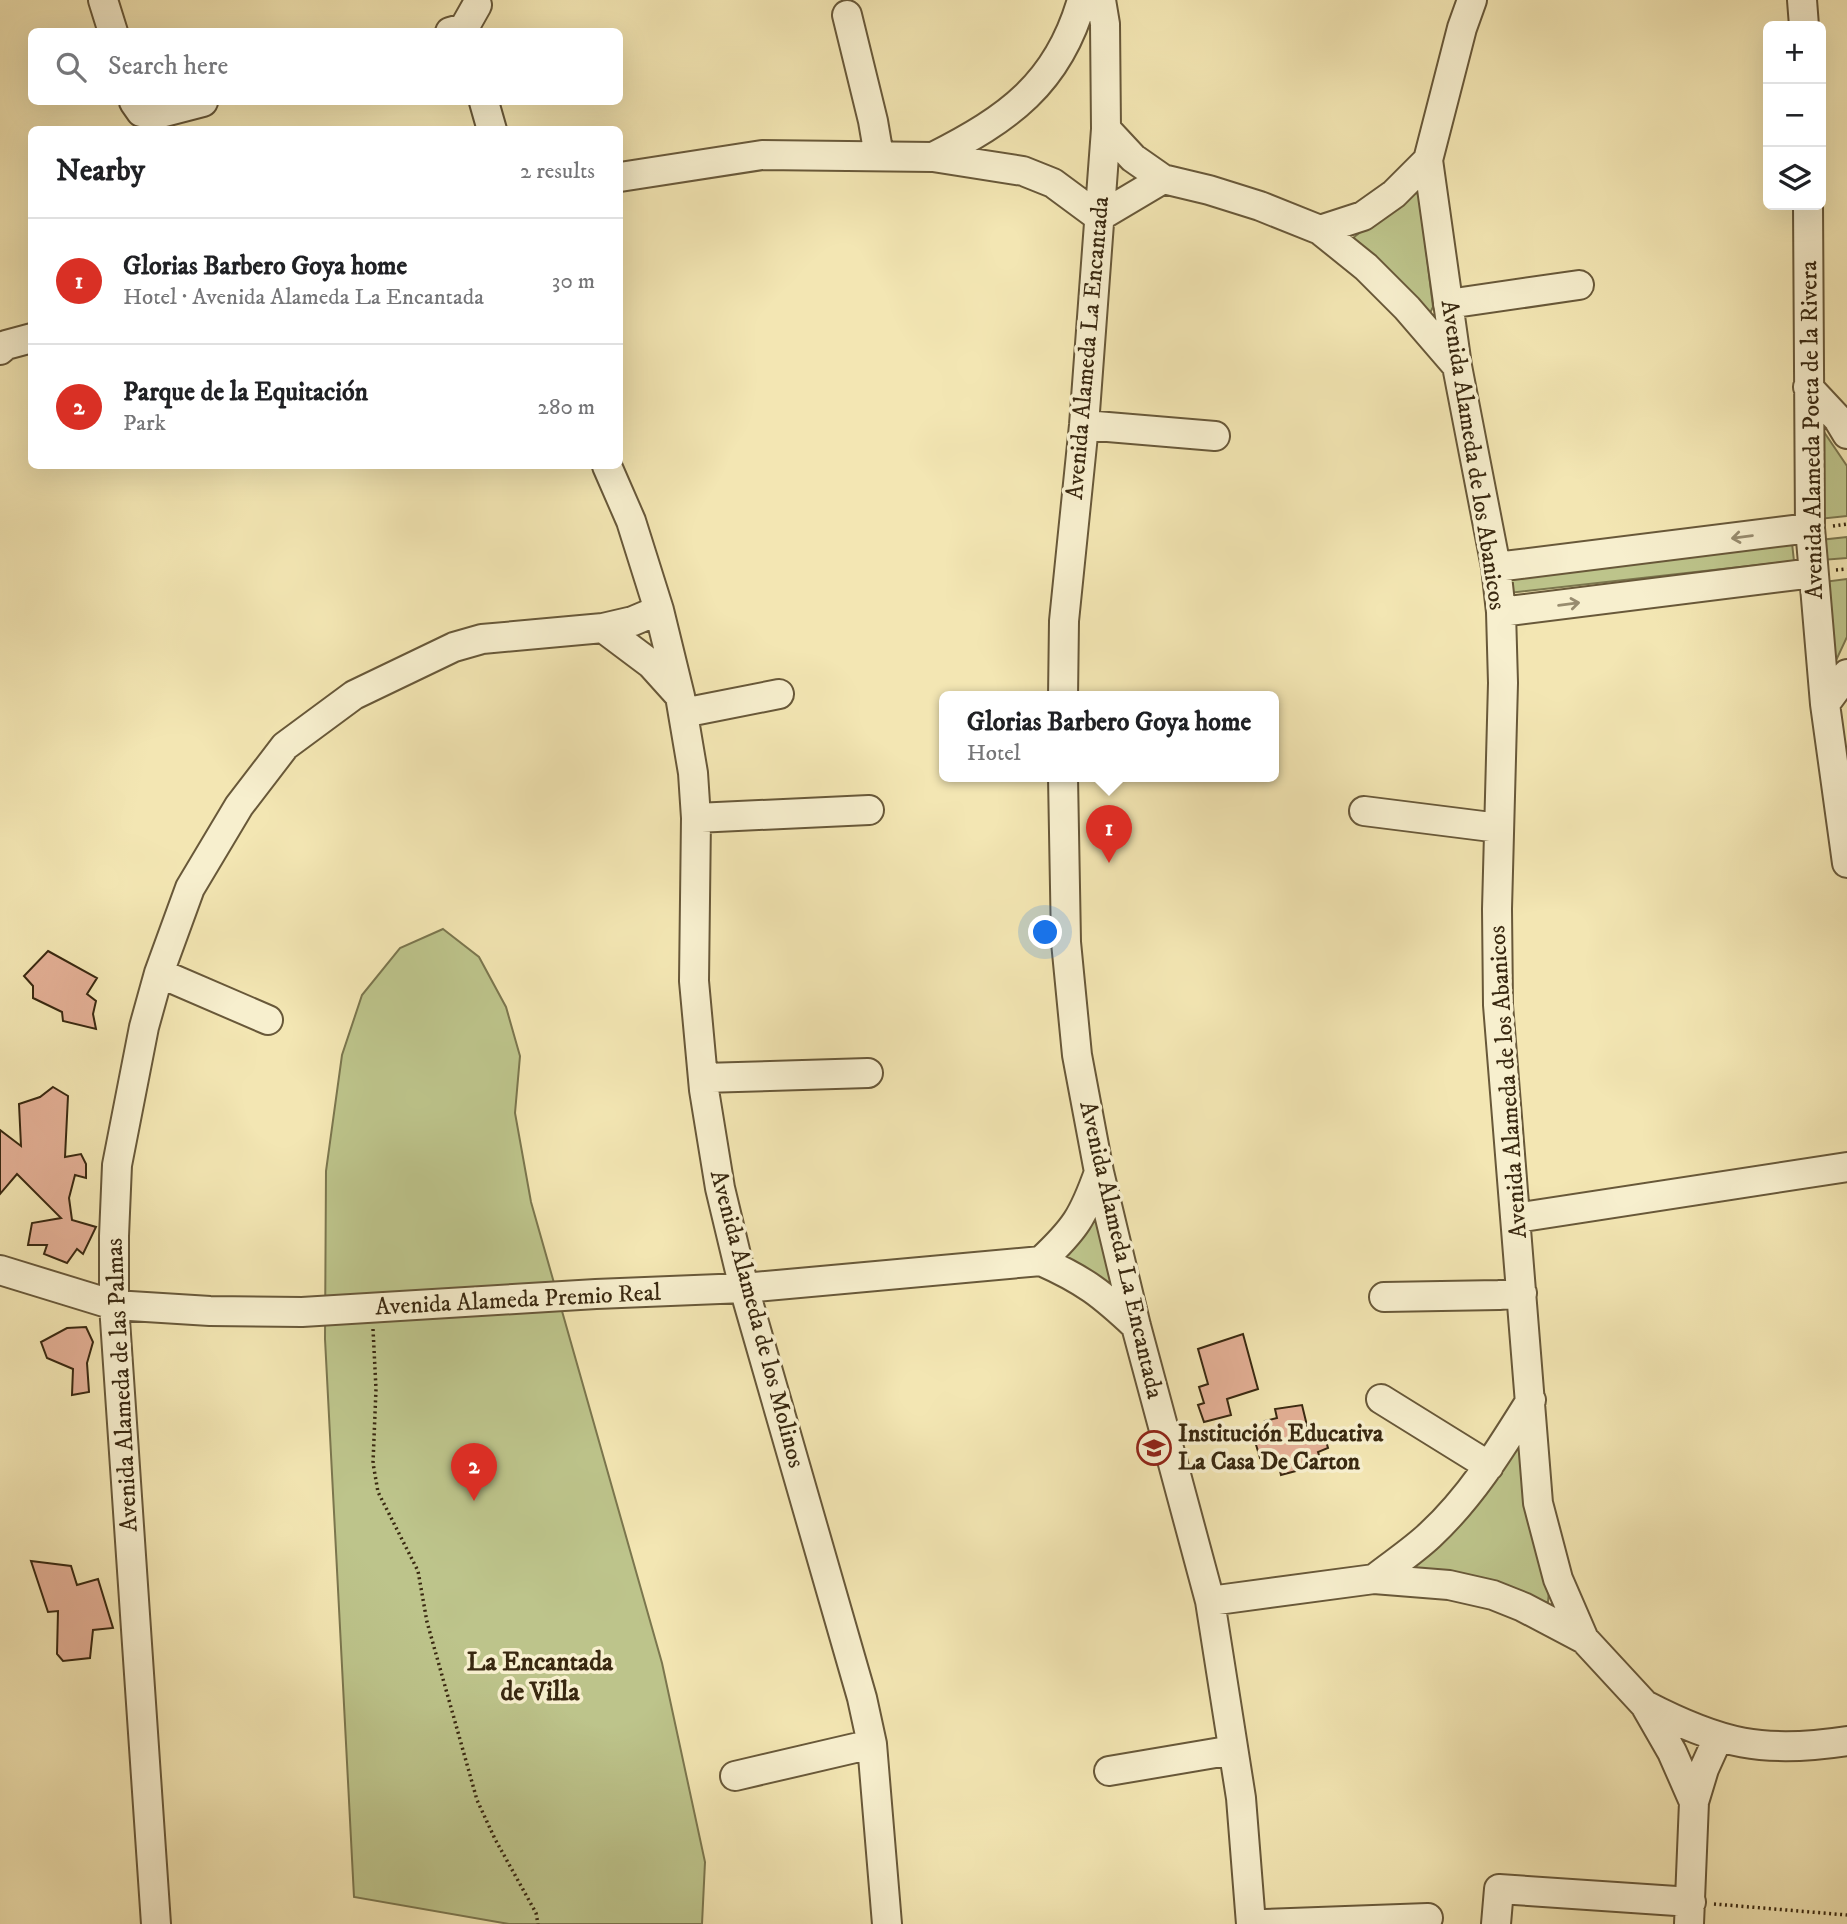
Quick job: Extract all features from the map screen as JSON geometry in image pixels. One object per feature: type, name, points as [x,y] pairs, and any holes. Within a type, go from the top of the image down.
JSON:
[{"type":"street","points":[[103,0],[112,28]]},
{"type":"street","points":[[933,157],[976,135],[1009,112],[1040,83],[1075,25],[1082,0]]},
{"type":"street","name":"Avenida Alameda La Encantada","points":[[1063,691],[1064,621],[1084,425],[1106,129],[1105,38],[1101,0]]},
{"type":"street","points":[[1320,230],[1363,216],[1394,194],[1428,160],[1472,0]]},
{"type":"street","points":[[1802,0],[1804,21]]},
{"type":"street","points":[[847,15],[873,121],[878,156]]},
{"type":"street","points":[[136,105],[141,112],[153,115],[191,105]]},
{"type":"street","points":[[485,105],[491,126]]},
{"type":"street","points":[[1106,129],[1133,158],[1163,179],[1260,206],[1320,230],[1382,283],[1457,366]]},
{"type":"street","points":[[623,177],[761,155],[933,157],[1023,171],[1054,183],[1099,217],[1163,179]]},
{"type":"street","name":"Avenida Alameda de los Abanicos","points":[[1428,160],[1457,366],[1496,567],[1501,612],[1503,683],[1498,1005],[1538,1503],[1558,1579],[1584,1639],[1645,1705],[1672,1752],[1694,1802],[1690,1913]]},
{"type":"street","name":"Avenida Alameda Poeta de la Rivera","points":[[1808,210],[1810,528],[1825,704],[1847,863]]},
{"type":"street","points":[[1448,304],[1579,285]]},
{"type":"street","points":[[1808,387],[1838,419],[1847,434]]},
{"type":"street","points":[[1084,425],[1215,436]]},
{"type":"street","name":"Avenida Alameda de los Molinos","points":[[608,469],[631,522],[659,610],[681,704],[693,773],[696,818],[694,981],[704,1078],[720,1188],[744,1288],[862,1698],[872,1744],[887,1924]]},
{"type":"street","points":[[1496,567],[1810,528]]},
{"type":"street","points":[[1501,612],[1813,573]]},
{"type":"street","name":"Avenida Alameda de las Palmas","points":[[156,1924],[114,1304],[114,1236],[117,1165],[144,1027],[159,973],[195,879],[239,806],[285,746],[354,695],[454,647],[482,639],[603,628],[633,621],[659,610]]},
{"type":"street","points":[[603,628],[650,664],[681,704],[779,694]]},
{"type":"street","points":[[1825,704],[1847,674]]},
{"type":"street","name":"Avenida Alameda La Encantada","points":[[1063,782],[1066,942],[1077,1055],[1099,1172],[1136,1326],[1210,1601],[1241,1798],[1251,1924]]},
{"type":"street","points":[[696,818],[869,810]]},
{"type":"street","points":[[1364,811],[1500,828]]},
{"type":"street","points":[[159,973],[268,1020]]},
{"type":"street","points":[[704,1078],[868,1073]]},
{"type":"street","points":[[1516,1218],[1847,1167]]},
{"type":"street","points":[[1041,1261],[1068,1235],[1086,1208],[1099,1172]]},
{"type":"street","name":"Avenida Alameda Premio Real","points":[[0,1270],[114,1304],[210,1311],[302,1312],[744,1288],[1041,1261],[1075,1276],[1104,1296],[1136,1326]]},
{"type":"street","points":[[1384,1297],[1499,1296],[1522,1293]]},
{"type":"street","points":[[1381,1399],[1489,1466]]},
{"type":"street","points":[[1374,1579],[1430,1535],[1467,1495],[1531,1400]]},
{"type":"street","points":[[1210,1601],[1374,1579],[1449,1585],[1493,1595],[1523,1607],[1584,1639]]},
{"type":"street","points":[[1645,1705],[1686,1726],[1718,1738],[1758,1746],[1807,1747],[1847,1741]]},
{"type":"street","points":[[1694,1802],[1704,1769],[1718,1738]]},
{"type":"street","points":[[735,1776],[872,1744]]},
{"type":"street","points":[[1109,1772],[1233,1749]]},
{"type":"street","points":[[1496,1924],[1499,1889],[1690,1913]]},
{"type":"street","points":[[1265,1924],[1428,1918]]},
{"type":"path","points":[[371,1308],[376,1389],[373,1464],[378,1492],[418,1571],[428,1622],[477,1800],[537,1913],[538,1924]]},
{"type":"path","points":[[1690,1913],[1847,1915]]},
{"type":"green space","points":[[1416,190],[1420,200],[1433,307],[1431,311],[1425,312],[1353,238],[1411,191]]},
{"type":"green space","points":[[1824,432],[1847,466],[1847,516],[1819,519],[1821,433]]},
{"type":"green space","points":[[1847,537],[1847,558],[1822,560],[1820,540]]},
{"type":"green space","points":[[1792,543],[1794,561],[1509,593],[1507,575]]},
{"type":"green space","points":[[1847,579],[1847,637],[1833,667],[1823,582]]},
{"type":"green space","points":[[443,929],[479,957],[506,1007],[520,1056],[515,1113],[531,1202],[662,1663],[705,1862],[702,1924],[509,1924],[354,1897],[325,1339],[326,1171],[342,1055],[362,995],[400,948]]},
{"type":"green space","points":[[1098,1204],[1115,1293],[1062,1261]]},
{"type":"green space","points":[[1518,1442],[1523,1447],[1549,1591],[1548,1602],[1537,1604],[1399,1567]]},
{"type":"building","points":[[48,951],[97,978],[87,994],[96,1001],[93,1014],[96,1029],[63,1021],[62,1012],[33,998],[33,986],[24,976]]},
{"type":"building","points":[[53,1087],[68,1096],[65,1157],[81,1154],[86,1164],[86,1178],[75,1175],[69,1198],[72,1220],[96,1227],[83,1254],[77,1249],[67,1263],[44,1254],[47,1245],[28,1245],[32,1223],[61,1218],[17,1174],[0,1194],[0,1130],[21,1146],[19,1104],[40,1097]]},
{"type":"building","points":[[86,1327],[93,1342],[87,1363],[89,1392],[72,1395],[73,1369],[47,1358],[41,1342],[67,1328]]},
{"type":"building","points":[[1243,1334],[1258,1389],[1227,1399],[1231,1415],[1204,1422],[1198,1405],[1204,1403],[1199,1387],[1208,1384],[1198,1349]]},
{"type":"building","points":[[1302,1405],[1310,1438],[1324,1434],[1328,1448],[1318,1452],[1322,1464],[1281,1475],[1276,1454],[1260,1458],[1254,1438],[1269,1434],[1265,1421],[1277,1418],[1275,1409]]},
{"type":"building","points":[[31,1561],[71,1566],[77,1585],[98,1579],[113,1628],[93,1630],[90,1658],[63,1661],[57,1654],[58,1611],[48,1612]]},
{"type":"place","name":"Glorias Barbero Goya home","points":[[1109,863]]},
{"type":"place","name":"Institución Educativa La Casa De Carton","points":[[1154,1448]]},
{"type":"place","name":"Parque de la Equitación","points":[[474,1501]]},
{"type":"district","name":"La Encantada de Villa","points":[[540,1677]]}]
